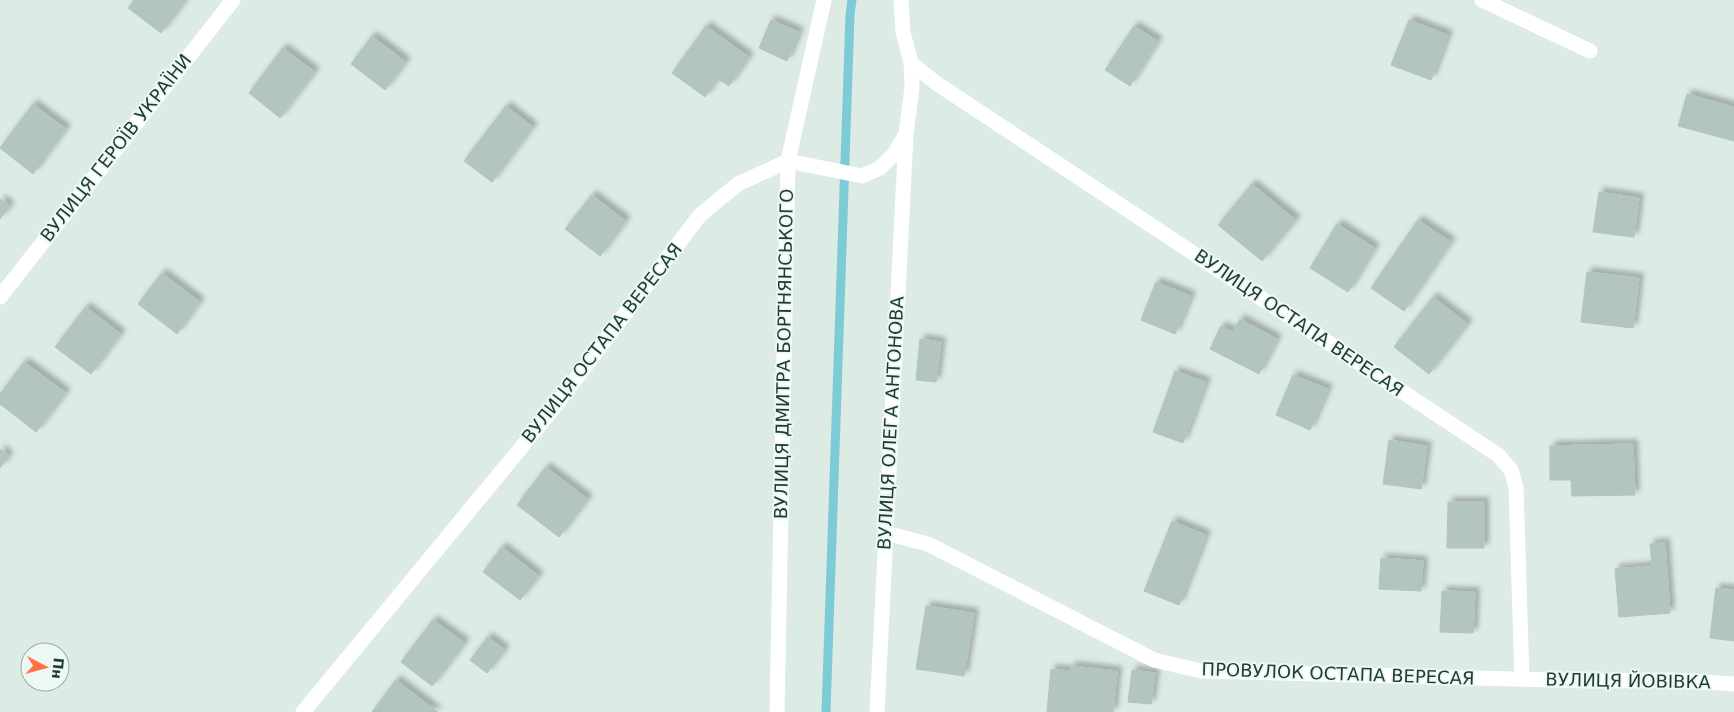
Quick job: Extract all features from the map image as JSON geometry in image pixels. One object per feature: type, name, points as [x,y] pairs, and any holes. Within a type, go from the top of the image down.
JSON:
[{"type":"street","name":"ВУЛИЦЯ ГЕРОЇВ УКРАЇНИ","points":[[0,297],[233,0]]},
{"type":"street","name":"ВУЛИЦЯ ДМИТРА БОРТНЯНСЬКОГО","points":[[777,712],[788,161],[824,0]]},
{"type":"street","points":[[788,161],[862,176],[880,168],[894,154],[906,134],[912,87],[911,63],[903,32],[901,0]]},
{"type":"street","points":[[1482,0],[1590,51]]},
{"type":"street","name":"ВУЛИЦЯ ОСТАПА ВЕРЕСАЯ","points":[[911,63],[936,83],[1498,455],[1511,470],[1516,487],[1522,679]]},
{"type":"street","name":"ВУЛИЦЯ ОЛЕГА АНТОНОВА","points":[[877,712],[906,134]]},
{"type":"street","name":"ВУЛИЦЯ ОСТАПА ВЕРЕСАЯ","points":[[304,712],[553,409],[700,215],[738,184],[788,161]]},
{"type":"street","name":"ПРОВУЛОК ОСТАПА ВЕРЕСАЯ","points":[[886,533],[928,544],[1154,660],[1201,672],[1522,679]]},
{"type":"street","name":"ВУЛИЦЯ ЙОВІВКА","points":[[1522,679],[1591,681],[1673,680],[1734,684]]},
{"type":"building","points":[[134,0],[186,0],[161,33],[128,8]]},
{"type":"building","points":[[771,20],[799,32],[787,61],[759,48]]},
{"type":"building","points":[[1409,20],[1448,35],[1431,80],[1391,65]]},
{"type":"building","points":[[706,26],[749,57],[729,86],[718,79],[705,97],[672,73]]},
{"type":"building","points":[[1134,26],[1158,41],[1130,86],[1105,70]]},
{"type":"building","points":[[372,36],[406,62],[385,90],[351,64]]},
{"type":"building","points":[[283,48],[315,72],[280,118],[249,93]]},
{"type":"building","points":[[1687,94],[1734,107],[1734,141],[1678,126]]},
{"type":"building","points":[[33,104],[66,129],[33,174],[0,148]]},
{"type":"building","points":[[506,106],[533,127],[492,182],[464,161]]},
{"type":"building","points":[[1252,184],[1296,220],[1262,261],[1218,225]]},
{"type":"building","points":[[1599,192],[1639,198],[1634,237],[1593,232]]},
{"type":"building","points":[[592,195],[626,221],[600,256],[565,229]]},
{"type":"building","points":[[0,199],[10,206],[0,219]]},
{"type":"building","points":[[1418,220],[1451,242],[1404,311],[1371,288]]},
{"type":"building","points":[[1337,224],[1375,248],[1348,292],[1310,268]]},
{"type":"building","points":[[1587,272],[1639,278],[1633,328],[1581,322]]},
{"type":"building","points":[[162,273],[200,302],[177,334],[138,304]]},
{"type":"building","points":[[1156,282],[1191,296],[1175,334],[1141,320]]},
{"type":"building","points":[[1433,297],[1468,324],[1429,374],[1394,347]]},
{"type":"building","points":[[86,307],[121,334],[91,374],[55,347]]},
{"type":"building","points":[[1240,319],[1277,339],[1259,374],[1210,349],[1221,326],[1233,332]]},
{"type":"building","points":[[920,339],[941,342],[936,382],[916,380]]},
{"type":"building","points":[[24,362],[66,393],[36,432],[0,404],[0,394]]},
{"type":"building","points":[[1175,371],[1206,382],[1183,443],[1153,432]]},
{"type":"building","points":[[1293,375],[1328,389],[1310,430],[1276,415]]},
{"type":"building","points":[[1389,440],[1427,446],[1421,489],[1383,484]]},
{"type":"building","points":[[1633,444],[1635,495],[1572,496],[1571,480],[1550,480],[1550,446]]},
{"type":"building","points":[[0,449],[9,456],[0,468]]},
{"type":"building","points":[[546,467],[588,499],[559,537],[517,505]]},
{"type":"building","points":[[1448,502],[1484,502],[1484,548],[1447,548]]},
{"type":"building","points":[[1172,521],[1206,535],[1179,605],[1144,591]]},
{"type":"building","points":[[1665,543],[1670,613],[1619,617],[1615,569],[1652,566],[1650,544]]},
{"type":"building","points":[[502,547],[539,576],[520,600],[483,572]]},
{"type":"building","points":[[1381,558],[1423,561],[1421,591],[1379,589]]},
{"type":"building","points":[[1716,588],[1734,590],[1734,641],[1710,638]]},
{"type":"building","points":[[1442,591],[1475,592],[1473,633],[1440,632]]},
{"type":"building","points":[[926,606],[974,613],[964,676],[916,669]]},
{"type":"building","points":[[433,620],[465,643],[432,686],[401,662]]},
{"type":"building","points":[[488,637],[505,650],[487,673],[470,660]]},
{"type":"building","points":[[1071,666],[1117,671],[1113,712],[1047,712],[1051,669],[1070,671]]},
{"type":"building","points":[[1132,670],[1155,673],[1151,704],[1128,702]]},
{"type":"building","points":[[396,680],[438,712],[372,712]]},
{"type":"waterway","points":[[826,712],[852,0]]}]
